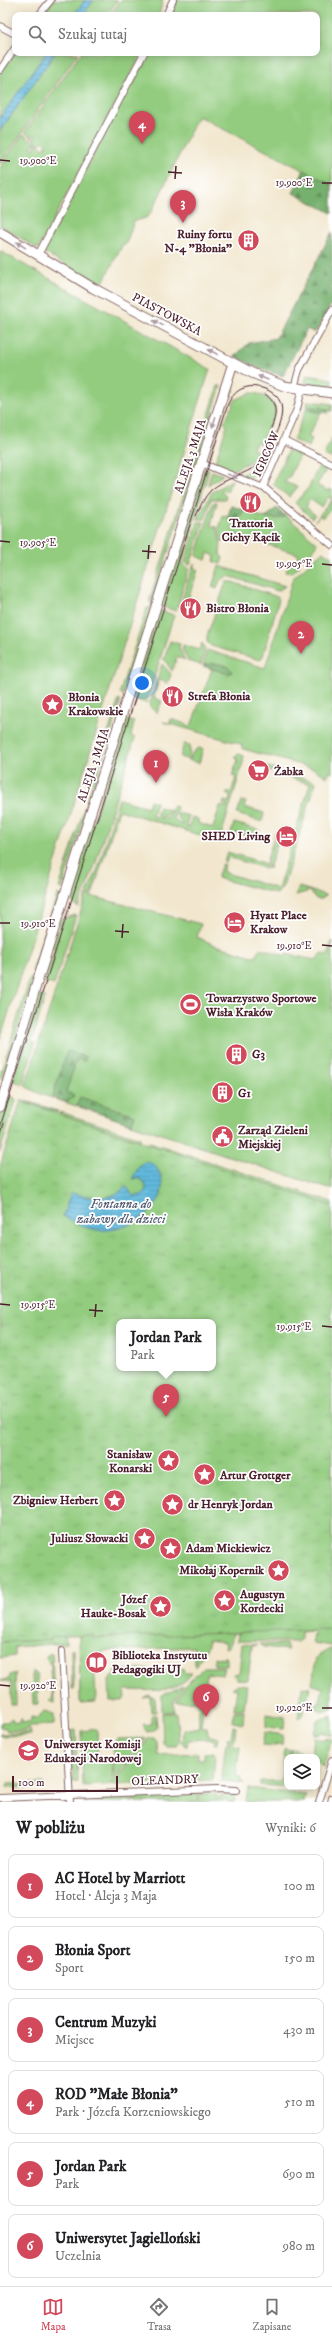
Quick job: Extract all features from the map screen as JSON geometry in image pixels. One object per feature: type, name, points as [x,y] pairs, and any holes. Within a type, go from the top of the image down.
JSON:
[{"type":"street","points":[[41,12],[50,0]]},
{"type":"street","points":[[167,12],[173,0]]},
{"type":"street","points":[[0,26],[12,32]]},
{"type":"street","points":[[0,70],[12,52]]},
{"type":"street","points":[[38,255],[142,56]]},
{"type":"street","name":"PIASTOWSKA","points":[[0,232],[116,301],[233,363],[274,382],[298,388],[332,393]]},
{"type":"street","name":"IGRCÓW","points":[[201,463],[263,487],[297,409],[299,370],[332,310]]},
{"type":"street","name":"ALEJA 3 MAJA","points":[[0,1107],[5,1083],[233,363]]},
{"type":"street","points":[[284,440],[332,464]]},
{"type":"street","points":[[263,487],[332,545]]},
{"type":"street","points":[[62,1651],[70,1802]]},
{"type":"street","points":[[319,1802],[330,1773],[332,1760]]},
{"type":"street","name":"OLEANDRY","points":[[0,1798],[217,1789],[236,1790]]},
{"type":"street","points":[[331,1802],[332,1798]]},
{"type":"green space","points":[[53,0],[85,0],[76,12],[45,12]]},
{"type":"green space","points":[[94,0],[118,0],[109,12],[85,12]]},
{"type":"green space","points":[[121,0],[163,0],[160,12],[112,12]]},
{"type":"green space","points":[[176,0],[332,0],[332,185],[198,116],[152,211],[146,218],[134,221],[126,244],[123,244],[102,284],[98,281],[97,283],[43,252],[131,83],[133,84],[137,77],[135,76],[145,56],[320,56],[320,12],[170,12]]},
{"type":"green space","points":[[13,56],[44,56],[0,118],[0,74]]},
{"type":"green space","points":[[53,56],[76,56],[0,164],[0,131]]},
{"type":"green space","points":[[79,56],[140,56],[38,249],[0,225],[0,168],[23,134],[36,143],[31,147],[34,149],[37,143],[44,149],[47,145],[43,141],[40,144],[33,139],[36,136],[34,134],[32,138],[25,132]]},
{"type":"green space","points":[[304,170],[332,185],[332,213],[293,193]]},
{"type":"green space","points":[[332,232],[332,303],[315,333],[307,329],[283,376],[258,368],[235,356],[249,343],[276,338]]},
{"type":"green space","name":"Błonia Krakowskie","points":[[0,251],[210,369],[0,1040]]},
{"type":"green space","points":[[307,375],[332,379],[332,387],[305,383]]},
{"type":"green space","points":[[218,386],[221,386],[152,603],[149,602]]},
{"type":"green space","points":[[229,388],[235,390],[226,404],[221,418]]},
{"type":"green space","points":[[250,393],[259,394],[268,398],[272,402],[275,411],[261,444],[256,442],[253,449],[259,452],[251,461],[231,471],[214,465],[227,425],[224,423],[235,400]]},
{"type":"green space","points":[[308,401],[332,404],[332,411],[307,407]]},
{"type":"green space","points":[[307,406],[328,409],[328,413],[306,410]]},
{"type":"green space","points":[[306,410],[321,412],[308,437],[312,439],[309,447],[293,440]]},
{"type":"green space","points":[[332,438],[332,456],[331,458],[324,455]]},
{"type":"green space","points":[[289,449],[300,455],[289,478],[284,482],[298,487],[289,497],[273,484]]},
{"type":"green space","points":[[263,462],[250,479],[241,475]]},
{"type":"green space","points":[[320,464],[327,468],[317,485],[328,491],[330,489],[332,490],[332,499],[329,497],[321,507],[310,499],[306,507],[315,515],[312,518],[295,503],[309,487]]},
{"type":"green space","points":[[204,469],[209,470],[182,564],[189,568],[176,611],[160,606]]},
{"type":"green space","points":[[212,471],[223,475],[208,485],[208,484]]},
{"type":"green space","points":[[232,480],[227,491],[223,490],[221,492],[226,496],[225,499],[211,499],[205,519],[197,519],[212,492]]},
{"type":"green space","points":[[332,499],[332,511],[330,509],[322,518],[320,515],[315,521]]},
{"type":"green space","points":[[217,502],[211,525],[217,527],[221,545],[220,554],[223,558],[221,564],[214,562],[215,556],[208,553],[206,560],[196,556],[213,503]]},
{"type":"green space","points":[[231,506],[265,518],[277,508],[317,543],[312,553],[300,560],[297,559],[298,554],[233,534],[232,539],[225,539],[222,542],[219,528],[223,516],[228,517]]},
{"type":"green space","points":[[231,506],[245,510],[237,519],[228,517]]},
{"type":"green space","points":[[277,508],[286,516],[279,519],[265,518]]},
{"type":"green space","points":[[198,522],[204,522],[190,565],[185,562]]},
{"type":"green space","points":[[322,552],[332,556],[332,773],[329,772],[327,777],[315,769],[243,749],[241,744],[163,722],[170,723],[171,719],[191,726],[212,669],[203,666],[207,650],[265,668],[293,578]]},
{"type":"green space","points":[[291,562],[300,566],[292,573],[285,572]]},
{"type":"green space","points":[[194,563],[194,568],[198,570],[185,608],[180,606]]},
{"type":"green space","points":[[219,566],[285,586],[278,591],[228,576],[220,580],[217,589],[212,587]]},
{"type":"green space","points":[[226,582],[232,582],[275,596],[279,599],[263,656],[260,660],[211,646],[207,642],[207,636]]},
{"type":"green space","points":[[151,607],[123,696],[120,692],[147,608]]},
{"type":"green space","points":[[159,610],[174,615],[146,703],[131,698]]},
{"type":"green space","points":[[170,641],[180,644],[179,648],[185,660],[177,657],[172,671],[164,659]]},
{"type":"green space","points":[[202,643],[205,649],[201,665],[188,661],[182,649],[183,645],[199,650]]},
{"type":"green space","points":[[162,664],[171,674],[168,683],[159,680],[154,698],[162,701],[157,713],[149,706]]},
{"type":"green space","points":[[205,664],[224,665],[232,672],[228,674],[204,666]]},
{"type":"green space","points":[[119,699],[121,700],[62,889],[59,888]]},
{"type":"green space","points":[[126,720],[134,722],[131,736],[135,738],[94,868],[78,908],[68,897]]},
{"type":"green space","points":[[184,744],[190,745],[189,760],[180,757]]},
{"type":"green space","points":[[198,748],[203,749],[199,763],[190,761],[192,753]]},
{"type":"green space","points":[[239,754],[244,756],[243,763],[222,833],[216,835],[215,840],[119,810],[92,895],[87,893],[97,871],[119,799],[148,807],[150,800],[156,802],[152,816],[156,817],[159,807],[170,810],[169,813],[160,818],[163,819],[169,817],[173,806],[177,807],[174,818],[179,824],[182,825],[177,813],[189,816],[186,826],[189,827],[192,817],[198,819],[198,823],[213,828],[220,806],[227,807],[227,805],[223,804],[224,801],[229,802],[230,796],[226,794],[227,792],[231,793],[236,777],[232,776],[238,760],[235,756]]},
{"type":"green space","points":[[259,764],[316,782],[283,886],[277,894],[217,878],[222,864],[225,865],[223,872],[278,889],[310,784],[255,766]]},
{"type":"green space","points":[[241,801],[246,802],[244,807],[264,813],[262,822],[237,814]]},
{"type":"green space","points":[[234,823],[259,830],[256,839],[237,833],[235,837],[230,836]]},
{"type":"green space","points":[[275,833],[280,835],[269,869],[266,863]]},
{"type":"green space","points":[[227,852],[264,863],[267,869],[228,857],[226,863],[224,862]]},
{"type":"green space","points":[[299,887],[326,896],[322,899],[316,899],[310,891],[296,895]]},
{"type":"green space","points":[[57,894],[60,895],[35,974],[32,971]]},
{"type":"green space","name":"Towarzystwo Sportowe Wisła Kraków","points":[[86,895],[201,924],[197,937],[215,945],[256,957],[260,948],[286,956],[286,954],[316,960],[321,953],[328,955],[332,941],[332,1190],[40,1094],[25,1086]]},
{"type":"green space","points":[[76,915],[54,985],[44,982],[55,949],[52,948],[61,919]]},
{"type":"green space","points":[[30,978],[34,978],[2,1080],[0,1075]]},
{"type":"green space","points":[[39,995],[45,997],[32,1041],[35,1043],[22,1085],[13,1080]]},
{"type":"green space","points":[[67,1051],[86,1057],[85,1061],[77,1059],[66,1092],[74,1095],[70,1100],[64,1101],[52,1098]]},
{"type":"green space","points":[[6,1095],[15,1098],[16,1101],[0,1152],[0,1113]]},
{"type":"green space","points":[[80,1097],[135,1115],[132,1124],[77,1106]]},
{"type":"green space","points":[[21,1101],[33,1103],[58,1111],[56,1118],[17,1113]]},
{"type":"green space","points":[[21,1101],[332,1206],[332,1629],[93,1638],[93,1635],[51,1637],[51,1640],[0,1642],[0,1166]]},
{"type":"green space","points":[[61,1112],[140,1138],[141,1141],[60,1115]]},
{"type":"green space","points":[[150,1142],[332,1202],[332,1206],[147,1144]]},
{"type":"green space","points":[[332,1589],[332,1646],[313,1643],[313,1631],[301,1632],[301,1639],[297,1642],[237,1641],[238,1633],[233,1633],[230,1644],[225,1648],[226,1643],[208,1640],[208,1646],[195,1667],[194,1647],[103,1651],[103,1654],[94,1654],[96,1702],[80,1703],[79,1633]]},
{"type":"green space","points":[[65,1631],[66,1643],[15,1647],[15,1656],[0,1658],[0,1642],[42,1640]]},
{"type":"green space","points":[[242,1644],[258,1645],[252,1646],[248,1680],[237,1679],[233,1674],[239,1673]]},
{"type":"green space","points":[[260,1644],[286,1644],[288,1650],[264,1647]]},
{"type":"green space","points":[[71,1649],[73,1649],[74,1689],[72,1689]]},
{"type":"green space","points":[[332,1649],[332,1709],[322,1712],[316,1709],[314,1704],[319,1704],[323,1688],[312,1685],[316,1657]]},
{"type":"green space","points":[[52,1653],[54,1703],[49,1701],[53,1697],[50,1671],[52,1665],[46,1659],[47,1655]]},
{"type":"green space","points":[[224,1656],[227,1659],[227,1665],[214,1665],[214,1657],[224,1659]]},
{"type":"green space","points":[[204,1667],[225,1667],[223,1675],[207,1673],[201,1727],[207,1727],[208,1735],[218,1738],[217,1744],[214,1744],[215,1741],[212,1739],[188,1740],[187,1746],[185,1746],[182,1742],[183,1730],[199,1727],[198,1700],[176,1702],[185,1686]]},
{"type":"green space","points":[[183,1668],[184,1673],[192,1673],[186,1680],[178,1685],[161,1690],[124,1690],[125,1698],[122,1701],[110,1701],[109,1679],[111,1679],[111,1676],[116,1675],[114,1670],[150,1669],[150,1671],[154,1671],[154,1669]]},
{"type":"green space","points":[[32,1671],[37,1675],[38,1704],[33,1704]]},
{"type":"green space","points":[[15,1673],[16,1705],[11,1705],[11,1682],[0,1681],[10,1678],[10,1675]]},
{"type":"green space","points":[[238,1684],[247,1685],[244,1709],[234,1709],[237,1689],[232,1688]]},
{"type":"green space","points":[[183,1686],[174,1701],[174,1712],[162,1712],[162,1695]]},
{"type":"green space","points":[[302,1687],[310,1688],[303,1715],[298,1718]]},
{"type":"green space","points":[[149,1695],[155,1699],[156,1712],[151,1712],[150,1697],[143,1698]]},
{"type":"green space","points":[[44,1711],[54,1714],[54,1725],[31,1726],[24,1731],[7,1731],[6,1728],[0,1728],[0,1722],[7,1722],[12,1718],[14,1723],[20,1723],[21,1718],[23,1723],[31,1721],[31,1717],[37,1718]]},
{"type":"green space","points":[[234,1711],[244,1711],[243,1724],[233,1722]]},
{"type":"green space","points":[[162,1713],[176,1713],[179,1742],[176,1746],[167,1746],[163,1743]]},
{"type":"green space","points":[[266,1714],[285,1717],[284,1729],[266,1727]]},
{"type":"green space","points":[[152,1715],[156,1715],[157,1727],[153,1731],[147,1732],[142,1725],[152,1724]]},
{"type":"green space","points":[[332,1715],[332,1736],[321,1732],[320,1734],[314,1734],[317,1721]]},
{"type":"green space","points":[[233,1726],[236,1727],[234,1742],[228,1742],[227,1738],[231,1738]]},
{"type":"green space","points":[[30,1729],[31,1735],[0,1736],[0,1734],[25,1733]]},
{"type":"green space","points":[[97,1729],[98,1761],[112,1761],[113,1781],[109,1785],[83,1786],[81,1731]]},
{"type":"green space","points":[[76,1730],[77,1754],[72,1754],[71,1731]]},
{"type":"green space","points":[[265,1732],[283,1735],[282,1745],[262,1745]]},
{"type":"green space","points":[[314,1737],[326,1740],[326,1738],[332,1739],[323,1767],[320,1764],[320,1754],[312,1754]]},
{"type":"green space","points":[[146,1738],[114,1779],[113,1742],[116,1742],[117,1739]]},
{"type":"green space","points":[[149,1738],[154,1738],[157,1742],[158,1755],[198,1753],[198,1759],[204,1759],[204,1753],[214,1752],[213,1780],[111,1785]]},
{"type":"green space","points":[[226,1743],[240,1746],[236,1776],[241,1777],[240,1781],[244,1783],[221,1781]]},
{"type":"green space","points":[[285,1748],[290,1750],[289,1754],[284,1754]]},
{"type":"green space","points":[[291,1749],[297,1750],[302,1754],[290,1754]]},
{"type":"green space","points":[[72,1756],[77,1756],[78,1782],[73,1782]]},
{"type":"green space","points":[[284,1756],[284,1787],[260,1785],[260,1781],[281,1781]]},
{"type":"green space","points":[[44,1783],[43,1787],[7,1788],[8,1784]]},
{"type":"green space","points":[[248,1788],[306,1795],[304,1802],[246,1802]]},
{"type":"green space","points":[[216,1793],[216,1797],[222,1797],[224,1794],[224,1801],[199,1802],[200,1794]]},
{"type":"green space","points":[[233,1793],[236,1796],[235,1802],[227,1802],[227,1794]]},
{"type":"green space","points":[[198,1794],[198,1802],[135,1802],[135,1797]]},
{"type":"green space","points":[[134,1797],[133,1802],[83,1802],[83,1799]]},
{"type":"water","points":[[85,0],[94,0],[85,12],[76,12]]},
{"type":"water","points":[[44,56],[53,56],[0,131],[0,118]]},
{"type":"water","name":"Fontanna do zabawy dla dzieci","points":[[145,1162],[154,1165],[157,1168],[162,1185],[160,1196],[154,1207],[145,1216],[134,1223],[121,1228],[97,1230],[88,1228],[63,1216],[71,1193],[100,1198],[120,1192],[126,1186],[133,1196],[142,1195],[146,1189],[145,1183],[139,1178],[132,1179],[140,1165]]},
{"type":"tram line","points":[[0,1127],[228,404],[234,394],[243,388],[259,387],[273,393],[281,405],[282,412],[279,426],[265,456],[261,462],[253,468],[222,482],[211,490],[204,499],[196,516]]},
{"type":"tram line","points":[[265,394],[272,401],[275,410],[271,428]]},
{"type":"tram line","points":[[0,1136],[4,1123]]},
{"type":"place","name":"ROD \"Małe Błonia\"","points":[[142,144]]},
{"type":"place","name":"Centrum Muzyki","points":[[183,223]]},
{"type":"place","name":"Ruiny fortu N-4 \"Błonia\"","points":[[248,241]]},
{"type":"place","name":"Trattoria Cichy Kącik","points":[[251,502]]},
{"type":"place","name":"Bistro Błonia","points":[[191,608]]},
{"type":"place","name":"Błonia Sport","points":[[301,654]]},
{"type":"place","name":"Strefa Błonia","points":[[172,696]]},
{"type":"place","name":"Błonia Krakowskie","points":[[53,704]]},
{"type":"place","name":"Żabka","points":[[258,771]]},
{"type":"place","name":"AC Hotel by Marriott","points":[[156,783]]},
{"type":"place","name":"SHED Living","points":[[286,836]]},
{"type":"place","name":"Hyatt Place Krakow","points":[[235,922]]},
{"type":"place","name":"Towarzystwo Sportowe Wisła Kraków","points":[[191,1005]]},
{"type":"place","name":"G3","points":[[236,1054]]},
{"type":"place","name":"G1","points":[[223,1093]]},
{"type":"place","name":"Zarząd Zieleni Miejskiej","points":[[222,1137]]},
{"type":"place","name":"Jordan Park","points":[[166,1417]]},
{"type":"place","name":"Stanisław Konarski","points":[[168,1461]]},
{"type":"place","name":"Artur Grottger","points":[[204,1475]]},
{"type":"place","name":"Zbigniew Herbert","points":[[114,1500]]},
{"type":"place","name":"dr Henryk Jordan","points":[[172,1504]]},
{"type":"place","name":"Juliusz Słowacki","points":[[144,1538]]},
{"type":"place","name":"Adam Mickiewicz","points":[[170,1548]]},
{"type":"place","name":"Mikołaj Kopernik","points":[[279,1570]]},
{"type":"place","name":"Augustyn Kordecki","points":[[225,1601]]},
{"type":"place","name":"Józef Hauke-Bosak","points":[[161,1606]]},
{"type":"place","name":"Biblioteka Instytutu Pedagogiki UJ","points":[[97,1662]]},
{"type":"place","name":"Uniwersytet Jagielloński","points":[[206,1717]]},
{"type":"place","name":"Uniwersytet Komisji Edukacji Narodowej","points":[[28,1751]]}]
